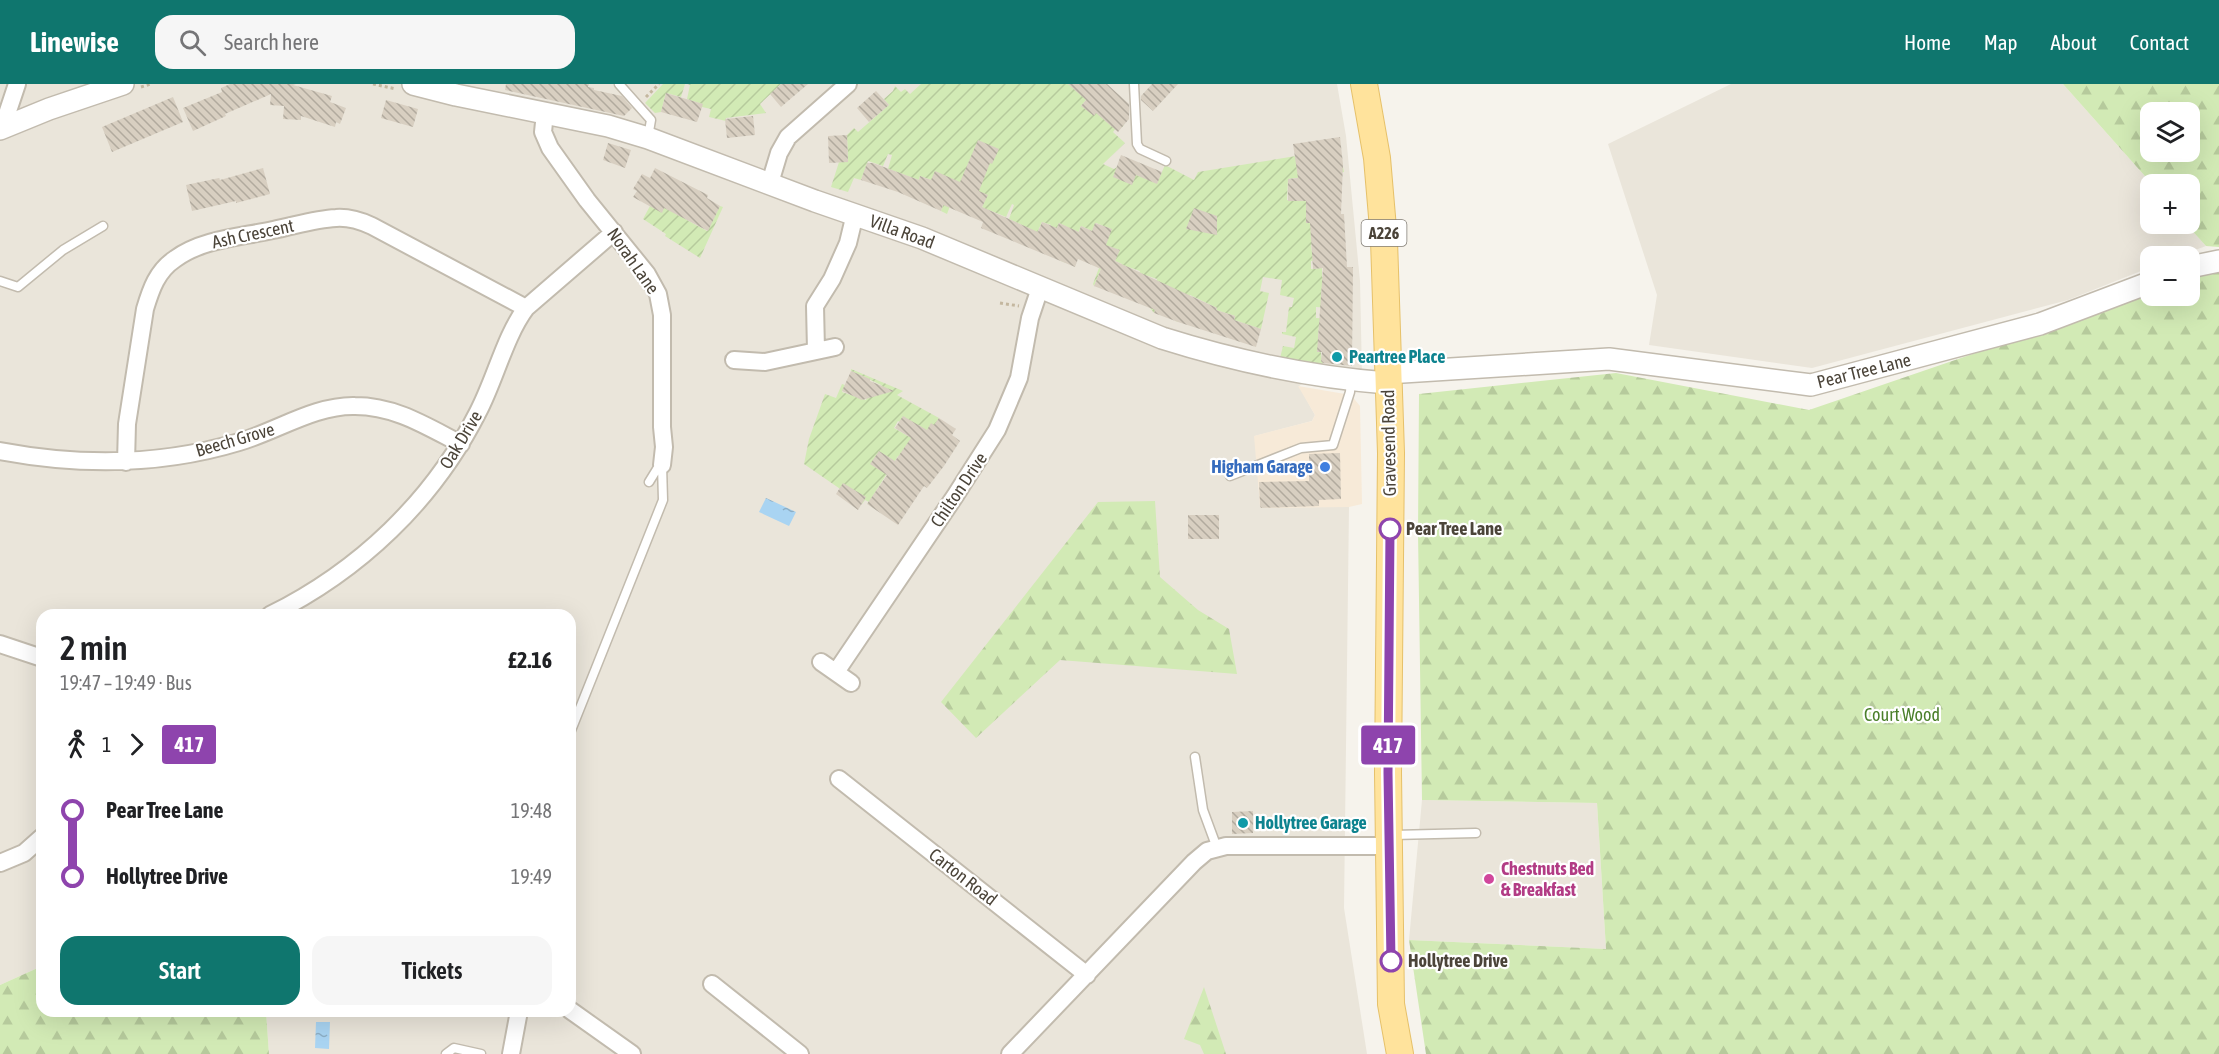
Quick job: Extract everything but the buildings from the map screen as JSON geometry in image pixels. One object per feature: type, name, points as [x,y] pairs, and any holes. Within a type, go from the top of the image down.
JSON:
[{"type":"main road","name":"Gravesend Road","points":[[1364,84],[1377,159],[1384,240],[1391,444],[1389,841],[1391,1004],[1400,1054]]},
{"type":"street","points":[[17,84],[5,127],[123,84]]},
{"type":"street","name":"Villa Road","points":[[413,84],[608,126],[648,138],[922,238],[1161,338],[1201,350],[1299,372],[1351,380],[1387,378]]},
{"type":"street","points":[[770,183],[779,153],[788,137],[848,84]]},
{"type":"street","name":"Norah Lane","points":[[545,113],[543,132],[550,148],[647,274],[661,305],[664,447],[662,465]]},
{"type":"street","points":[[816,350],[815,306],[832,279],[848,243],[855,214]]},
{"type":"street","name":"Ash Crescent","points":[[126,462],[127,424],[146,306],[153,284],[161,271],[174,259],[194,248],[316,221],[338,218],[356,220],[372,226],[526,308]]},
{"type":"street","name":"Oak Drive","points":[[280,609],[331,580],[383,538],[425,492],[460,444],[493,382],[514,328],[526,308],[614,232]]},
{"type":"street","points":[[2200,265],[2219,261]]},
{"type":"street","name":"Pear Tree Lane","points":[[1387,378],[1609,359],[1811,385],[2040,324],[2140,286]]},
{"type":"street","name":"Chilton Drive","points":[[836,672],[997,430],[1019,378],[1030,318],[1040,288]]},
{"type":"street","points":[[734,360],[765,362],[835,346]]},
{"type":"street","name":"Beech Grove","points":[[0,451],[56,460],[126,462],[201,451],[238,442],[314,414],[347,406],[376,407],[400,413],[460,444]]},
{"type":"street","points":[[0,644],[36,656]]},
{"type":"street","points":[[820,662],[851,683]]},
{"type":"street","name":"Carton Road","points":[[839,779],[1087,975]]},
{"type":"street","points":[[1010,1054],[1198,858],[1226,846],[1389,841]]},
{"type":"street","points":[[0,863],[24,853],[36,842]]},
{"type":"street","points":[[712,984],[800,1054]]},
{"type":"street","points":[[576,1014],[632,1054]]},
{"type":"street","points":[[511,1054],[518,1017]]},
{"type":"lane","points":[[619,84],[651,120],[648,138]]},
{"type":"lane","points":[[1134,84],[1137,144],[1140,149],[1166,161]]},
{"type":"lane","points":[[0,281],[18,287],[63,250],[103,226]]},
{"type":"lane","points":[[1230,476],[1301,448],[1333,446],[1350,392],[1351,380]]},
{"type":"lane","points":[[649,482],[662,465]]},
{"type":"lane","points":[[576,718],[663,500],[662,465]]},
{"type":"lane","points":[[1195,757],[1203,810],[1217,848]]},
{"type":"lane","points":[[1389,841],[1476,833]]},
{"type":"lane","points":[[446,1054],[454,1048],[481,1054]]},
{"type":"path","points":[[638,105],[659,84]]},
{"type":"path","points":[[1000,303],[1025,307]]},
{"type":"shaded area","points":[[0,84],[1337,84],[1346,136],[1360,281],[1362,376],[1321,371],[1299,386],[1315,415],[1312,421],[1255,436],[1260,506],[1349,507],[1344,908],[1367,1054],[269,1054],[266,1017],[576,1017],[576,609],[36,609],[36,969],[0,985]]},
{"type":"shaded area","points":[[1731,84],[2063,84],[2143,174],[2140,174],[2140,234],[2195,234],[2206,246],[2200,248],[2200,246],[2140,246],[2140,271],[2068,300],[1812,368],[1649,345],[1657,295],[1608,144]]},
{"type":"shaded area","points":[[1298,386],[1351,395],[1360,406],[1362,504],[1349,507],[1261,508],[1254,436],[1312,421],[1315,415]]},
{"type":"shaded area","points":[[1422,800],[1597,803],[1606,949],[1409,940]]},
{"type":"green space","points":[[663,84],[685,84],[681,97],[666,93],[661,112],[655,113],[645,103]]},
{"type":"green space","points":[[687,84],[781,84],[760,104],[766,113],[726,118],[726,121],[709,117],[711,109],[687,99],[690,85]]},
{"type":"green space","points":[[921,84],[1068,84],[1090,95],[1081,106],[1101,106],[1124,125],[1120,129],[1117,127],[1113,132],[1125,143],[1103,164],[1114,169],[1117,167],[1157,183],[1165,165],[1194,180],[1198,172],[1314,153],[1316,171],[1343,167],[1344,172],[1288,179],[1287,200],[1319,202],[1306,218],[1307,223],[1316,223],[1332,241],[1311,245],[1312,253],[1325,252],[1325,260],[1311,261],[1311,269],[1322,268],[1322,277],[1334,276],[1322,286],[1321,297],[1333,308],[1316,307],[1316,318],[1333,319],[1332,326],[1319,325],[1318,337],[1323,365],[1280,358],[1283,346],[1294,348],[1296,337],[1282,334],[1286,332],[1289,307],[1292,307],[1294,298],[1280,295],[1282,280],[1263,277],[1260,291],[1269,293],[1261,329],[1234,320],[1235,316],[1216,310],[1217,308],[1190,295],[1180,322],[1175,321],[1185,294],[1165,286],[1154,313],[1150,308],[1158,288],[1155,286],[1157,279],[1145,275],[1143,281],[1137,279],[1140,271],[1128,267],[1119,271],[1122,264],[1115,261],[1119,250],[1110,247],[1094,286],[1099,268],[1097,267],[1111,229],[1096,223],[1092,231],[1081,226],[1066,263],[1061,261],[1073,230],[1059,223],[1055,233],[1049,230],[1051,225],[1042,222],[1036,235],[1009,219],[1014,205],[1012,204],[1006,217],[989,210],[981,218],[978,217],[987,195],[950,206],[947,214],[941,211],[948,193],[931,180],[920,176],[919,180],[888,169],[892,155],[888,154],[883,166],[868,161],[861,180],[854,178],[848,192],[831,187],[839,162],[848,161],[847,135],[854,128],[858,132],[889,105],[884,99],[895,86],[901,92],[905,89],[910,94]]},
{"type":"green space","points":[[2063,84],[2219,84],[2219,247],[2206,246],[2195,234],[2200,234],[2200,174],[2143,174]]},
{"type":"green space","points":[[665,205],[707,231],[720,206],[723,207],[700,258],[643,219],[650,206],[662,212]]},
{"type":"green space","name":"Court Wood","points":[[2219,270],[2219,1054],[1426,1054],[1409,940],[1606,949],[1597,803],[1422,800],[1418,533],[1419,394],[1616,373],[1809,410],[2140,297],[2140,306],[2200,306],[2200,276]]},
{"type":"green space","points":[[851,369],[903,391],[897,395],[939,418],[928,435],[919,425],[914,431],[898,421],[894,428],[908,436],[919,438],[901,457],[898,456],[869,502],[865,500],[862,504],[804,464],[809,439],[825,394],[836,398],[842,384],[845,385],[842,392],[866,400],[870,392],[884,389],[881,385]]},
{"type":"green space","points":[[1155,501],[1160,577],[1198,610],[1229,629],[1237,674],[1060,660],[976,738],[941,702],[1098,502]]},
{"type":"green space","points":[[36,969],[36,1017],[266,1017],[269,1054],[0,1054],[0,985]]},
{"type":"green space","points":[[1204,987],[1226,1054],[1204,1054],[1200,1045],[1184,1039]]},
{"type":"water","points":[[766,498],[796,512],[789,526],[759,512]]},
{"type":"water","points":[[316,1022],[330,1022],[329,1049],[315,1048]]},
{"type":"bus line","name":"417","points":[[1390,529],[1388,773],[1391,961]]},
{"type":"place","name":"Peartree Place","points":[[1337,357]]},
{"type":"place","name":"Higham Garage","points":[[1325,467]]},
{"type":"place","name":"Pear Tree Lane","points":[[1390,529]]},
{"type":"place","name":"Hollytree Garage","points":[[1243,823]]},
{"type":"place","name":"Chestnuts Bed & Breakfast","points":[[1489,879]]},
{"type":"place","name":"Hollytree Drive","points":[[1391,961]]}]
